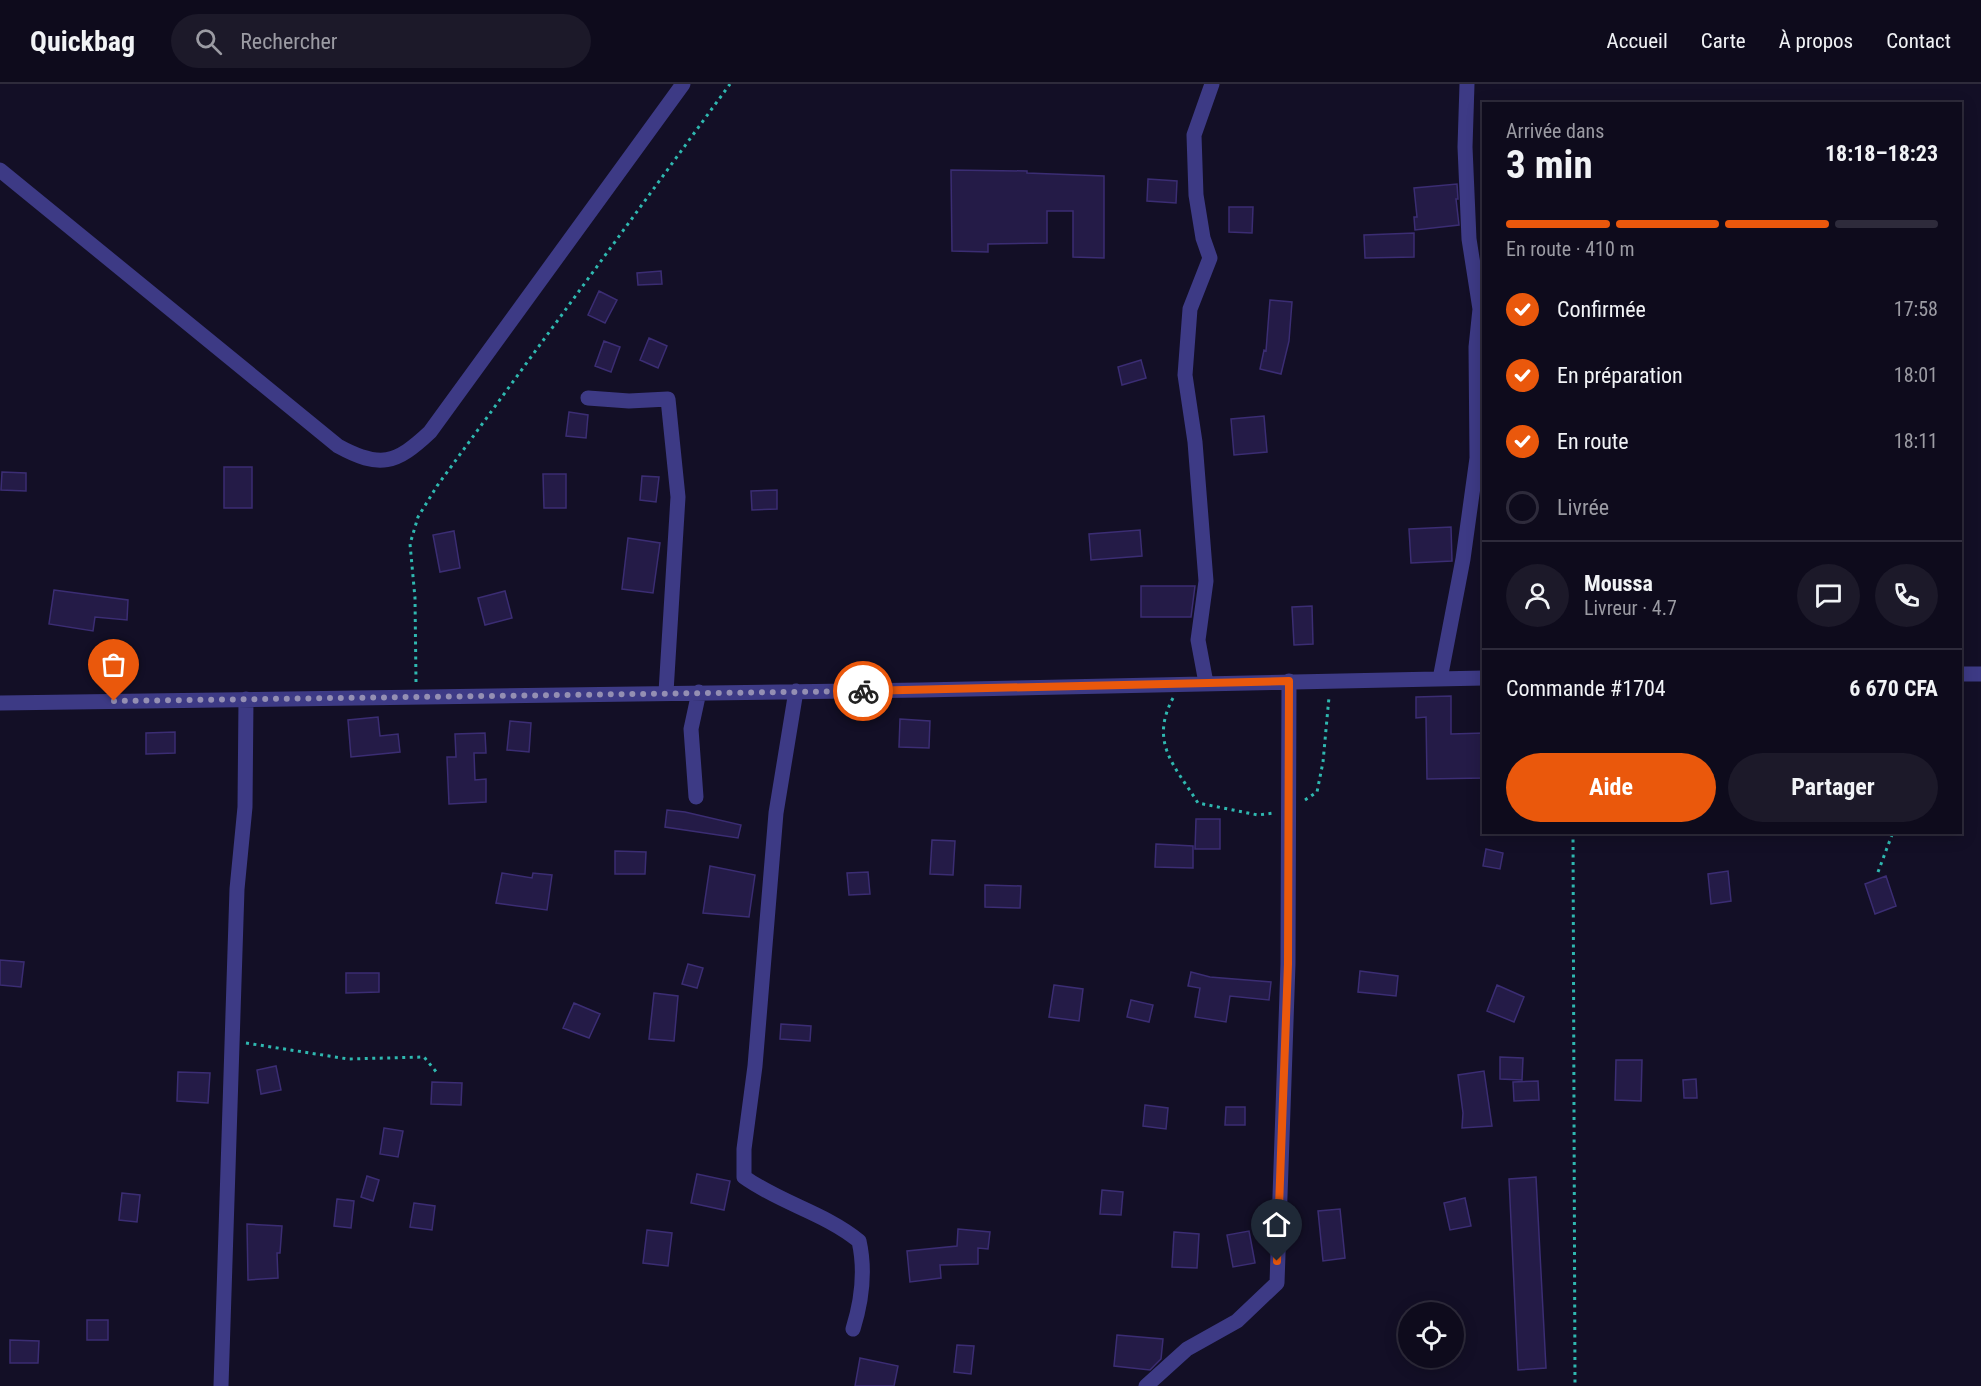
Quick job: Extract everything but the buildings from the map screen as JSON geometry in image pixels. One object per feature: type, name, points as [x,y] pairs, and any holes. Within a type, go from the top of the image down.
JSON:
[{"type":"street","points":[[0,170],[338,446],[362,459],[386,461],[411,451],[430,432],[683,84]]},
{"type":"street","points":[[1206,683],[1198,640],[1206,581],[1195,442],[1185,375],[1190,309],[1210,258],[1203,238],[1196,195],[1194,135],[1212,84]]},
{"type":"street","points":[[1440,679],[1463,559],[1477,458],[1476,347],[1480,309],[1469,239],[1465,147],[1467,84]]},
{"type":"street","points":[[588,398],[629,401],[668,399],[678,497],[666,692]]},
{"type":"street","points":[[1962,674],[1981,674]]},
{"type":"street","points":[[0,703],[1482,678]]},
{"type":"street","points":[[1146,1386],[1187,1349],[1237,1321],[1276,1283],[1288,964],[1289,681]]},
{"type":"street","points":[[796,691],[776,813],[755,1066],[744,1149],[744,1177],[781,1200],[823,1218],[859,1241],[863,1258],[863,1278],[860,1305],[853,1329]]},
{"type":"street","points":[[696,797],[691,729],[699,692]]},
{"type":"street","points":[[221,1386],[237,889],[245,807],[246,699]]},
{"type":"path","points":[[416,696],[417,638],[410,544],[418,517],[437,486],[730,84]]},
{"type":"path","points":[[1181,684],[1165,715],[1162,734],[1169,759],[1198,803],[1258,815],[1288,811],[1317,792],[1323,762],[1332,680]]},
{"type":"path","points":[[1573,834],[1575,1386]]},
{"type":"path","points":[[1878,872],[1892,834]]},
{"type":"path","points":[[232,1041],[348,1059],[424,1057],[438,1074]]},
{"type":"way so far","points":[[114,701],[863,691]]},
{"type":"route","points":[[863,691],[1289,681],[1288,964],[1277,1261]]}]
